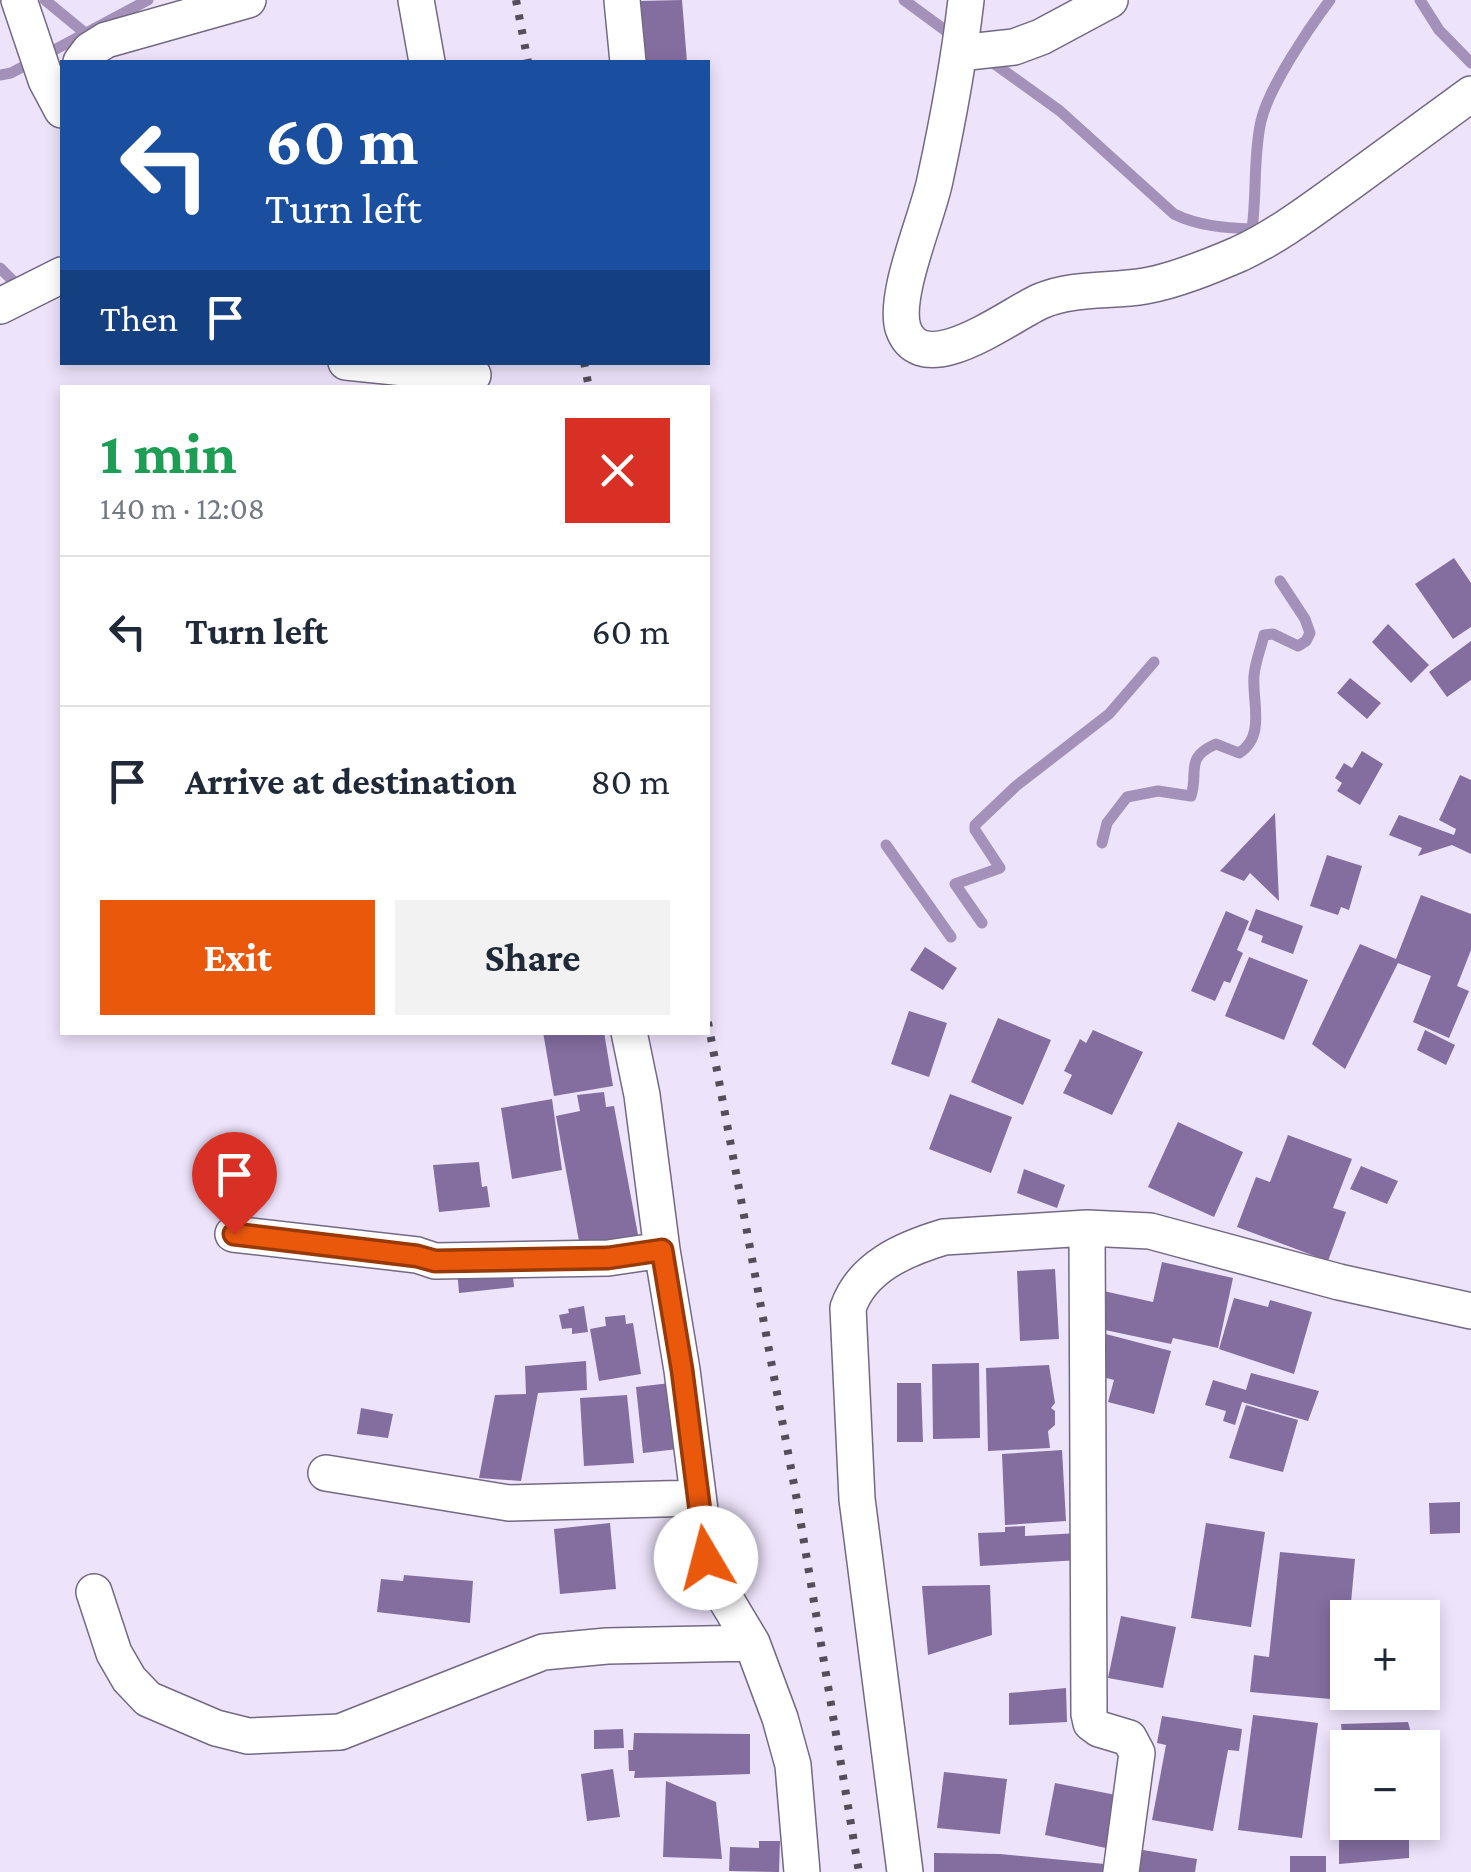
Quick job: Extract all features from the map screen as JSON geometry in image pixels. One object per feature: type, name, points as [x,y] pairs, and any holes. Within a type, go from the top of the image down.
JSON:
[{"type":"street","points":[[18,0],[46,80],[60,106]]},
{"type":"street","points":[[82,60],[106,40],[248,0]]},
{"type":"street","points":[[416,0],[427,60]]},
{"type":"street","points":[[622,0],[628,60]]},
{"type":"street","points":[[966,0],[960,53],[934,184],[904,294],[902,326],[922,350],[936,352],[956,346],[1056,296],[1151,285],[1240,254],[1313,209],[1470,94]]},
{"type":"street","points":[[960,53],[1014,47],[1041,38],[1110,0]]},
{"type":"street","points":[[0,306],[60,275]]},
{"type":"street","points":[[376,365],[474,375]]},
{"type":"street","points":[[630,1035],[642,1095],[706,1558],[752,1643],[794,1765],[802,1872]]},
{"type":"street","points":[[905,1872],[857,1499],[848,1308],[854,1289],[871,1270],[925,1243],[944,1238],[1087,1228],[1150,1232],[1339,1282],[1471,1311]]},
{"type":"street","points":[[1087,1228],[1089,1714],[1091,1724],[1099,1729],[1129,1738],[1137,1753],[1121,1872]]},
{"type":"street","points":[[234,1234],[435,1261],[608,1258],[662,1250]]},
{"type":"street","points":[[326,1472],[508,1503],[698,1498]]},
{"type":"street","points":[[94,1592],[114,1653],[129,1679],[148,1699],[216,1728],[248,1736],[340,1732],[543,1652],[608,1646],[752,1643]]},
{"type":"building","points":[[682,0],[687,60],[644,60],[639,1]]},
{"type":"building","points":[[1454,558],[1471,583],[1471,627],[1453,639],[1415,584]]},
{"type":"building","points":[[1388,624],[1429,665],[1411,683],[1372,642]]},
{"type":"building","points":[[1471,641],[1471,680],[1447,697],[1429,672]]},
{"type":"building","points":[[1350,678],[1381,703],[1367,719],[1337,693]]},
{"type":"building","points":[[1362,751],[1383,764],[1360,805],[1337,791],[1342,783],[1335,778],[1344,763],[1352,768]]},
{"type":"building","points":[[1460,775],[1471,780],[1471,854],[1452,845],[1418,856],[1422,848],[1389,835],[1399,815],[1454,835],[1456,829],[1439,820]]},
{"type":"building","points":[[1275,813],[1279,901],[1250,873],[1244,881],[1220,871]]},
{"type":"building","points":[[1327,855],[1362,866],[1349,910],[1341,907],[1338,915],[1310,906]]},
{"type":"building","points":[[1421,895],[1471,914],[1471,950],[1457,986],[1469,991],[1449,1038],[1413,1022],[1431,976],[1398,963],[1345,1069],[1312,1044],[1360,944],[1396,959]]},
{"type":"building","points":[[1256,909],[1303,926],[1293,954],[1261,942],[1263,936],[1248,930]]},
{"type":"building","points":[[1226,911],[1249,921],[1237,950],[1243,953],[1230,983],[1224,981],[1215,1001],[1191,991]]},
{"type":"building","points":[[925,947],[957,968],[943,990],[910,970]]},
{"type":"building","points":[[1249,957],[1308,980],[1284,1040],[1225,1016]]},
{"type":"building","points":[[909,1011],[947,1023],[929,1077],[891,1064]]},
{"type":"building","points":[[998,1018],[1051,1040],[1023,1105],[971,1082]]},
{"type":"building","points":[[1093,1030],[1143,1052],[1112,1115],[1063,1093],[1072,1075],[1064,1071],[1080,1039],[1086,1043]]},
{"type":"building","points":[[1425,1030],[1455,1045],[1446,1065],[1417,1050]]},
{"type":"building","points":[[544,1035],[604,1035],[613,1086],[554,1096]]},
{"type":"building","points":[[604,1092],[606,1107],[614,1106],[639,1240],[581,1252],[556,1116],[580,1111],[577,1095]]},
{"type":"building","points":[[950,1094],[1012,1117],[991,1173],[929,1149]]},
{"type":"building","points":[[552,1099],[562,1170],[512,1179],[501,1108]]},
{"type":"building","points":[[1178,1122],[1243,1152],[1214,1217],[1148,1187]]},
{"type":"building","points":[[1288,1135],[1352,1159],[1333,1208],[1346,1212],[1328,1261],[1237,1227],[1256,1177],[1270,1182]]},
{"type":"building","points":[[479,1162],[482,1187],[487,1186],[490,1207],[439,1212],[433,1165]]},
{"type":"building","points":[[1361,1166],[1398,1181],[1387,1204],[1350,1189]]},
{"type":"building","points":[[1024,1169],[1065,1185],[1057,1208],[1017,1193]]},
{"type":"building","points":[[1162,1262],[1233,1278],[1218,1348],[1173,1338],[1171,1344],[1091,1327],[1099,1290],[1153,1302]]},
{"type":"building","points":[[512,1266],[514,1287],[459,1293],[457,1268]]},
{"type":"building","points":[[1055,1269],[1059,1339],[1020,1341],[1017,1271]]},
{"type":"building","points":[[1234,1298],[1268,1307],[1270,1300],[1312,1312],[1294,1374],[1219,1349]]},
{"type":"building","points":[[584,1306],[588,1332],[572,1334],[572,1328],[562,1329],[559,1315]]},
{"type":"building","points":[[625,1315],[626,1324],[633,1323],[641,1374],[599,1381],[590,1329],[606,1326],[605,1317]]},
{"type":"building","points":[[1098,1332],[1171,1351],[1154,1414],[1108,1402],[1114,1380],[1087,1373]]},
{"type":"building","points":[[586,1361],[587,1390],[538,1393],[521,1481],[479,1478],[495,1395],[526,1394],[525,1366]]},
{"type":"building","points":[[979,1363],[980,1438],[933,1439],[932,1364]]},
{"type":"building","points":[[1049,1365],[1055,1403],[1051,1408],[1055,1411],[1055,1425],[1048,1431],[1050,1448],[988,1451],[986,1368]]},
{"type":"building","points":[[1251,1373],[1319,1391],[1308,1421],[1242,1402],[1235,1425],[1223,1421],[1226,1411],[1205,1405],[1213,1380],[1246,1390]]},
{"type":"building","points":[[679,1382],[687,1448],[643,1453],[636,1387]]},
{"type":"building","points":[[897,1383],[921,1383],[923,1442],[897,1442]]},
{"type":"building","points":[[627,1395],[634,1463],[584,1466],[580,1398]]},
{"type":"building","points":[[1246,1405],[1298,1420],[1283,1472],[1229,1458]]},
{"type":"building","points":[[361,1408],[393,1414],[388,1438],[357,1434]]},
{"type":"building","points":[[1062,1450],[1066,1521],[1005,1525],[1002,1454]]},
{"type":"building","points":[[1460,1502],[1460,1533],[1430,1534],[1429,1503]]},
{"type":"building","points":[[610,1523],[616,1589],[560,1594],[554,1529]]},
{"type":"building","points":[[1206,1523],[1265,1532],[1251,1627],[1191,1618]]},
{"type":"building","points":[[1025,1526],[1025,1536],[1079,1533],[1080,1560],[980,1566],[978,1533]]},
{"type":"building","points":[[1280,1552],[1355,1559],[1351,1600],[1330,1600],[1330,1699],[1250,1692],[1254,1655],[1269,1657]]},
{"type":"building","points":[[404,1575],[473,1581],[470,1623],[377,1612],[381,1579],[403,1581]]},
{"type":"building","points":[[990,1585],[992,1635],[928,1655],[922,1586]]},
{"type":"building","points":[[1121,1616],[1176,1627],[1163,1688],[1108,1678]]},
{"type":"building","points":[[1066,1688],[1067,1722],[1009,1725],[1009,1693]]},
{"type":"building","points":[[1253,1715],[1318,1723],[1302,1838],[1238,1830]]},
{"type":"building","points":[[1162,1716],[1242,1729],[1239,1751],[1228,1750],[1213,1831],[1152,1820],[1166,1745],[1157,1743]]},
{"type":"building","points":[[1408,1722],[1410,1730],[1342,1730],[1341,1724]]},
{"type":"building","points":[[623,1729],[624,1748],[594,1749],[594,1730]]},
{"type":"building","points":[[634,1733],[750,1734],[750,1774],[634,1778],[635,1771],[629,1771],[628,1750],[633,1750]]},
{"type":"building","points":[[613,1769],[620,1817],[587,1821],[581,1774]]},
{"type":"building","points":[[944,1772],[1007,1779],[1000,1834],[937,1828]]},
{"type":"building","points":[[666,1781],[716,1802],[722,1859],[663,1857]]},
{"type":"building","points":[[1055,1783],[1116,1795],[1106,1848],[1045,1835]]},
{"type":"building","points":[[1339,1840],[1409,1840],[1409,1858],[1339,1864]]},
{"type":"building","points":[[759,1841],[780,1841],[779,1872],[729,1871],[730,1847],[759,1848]]},
{"type":"building","points":[[1131,1848],[1197,1859],[1195,1872],[1127,1872]]},
{"type":"building","points":[[934,1853],[1000,1854],[1115,1865],[1114,1872],[934,1872]]},
{"type":"building","points":[[1290,1856],[1326,1856],[1326,1872],[1290,1872]]},
{"type":"waterway","points":[[45,0],[85,33]]},
{"type":"waterway","points":[[0,75],[11,73],[148,0]]},
{"type":"waterway","points":[[904,0],[957,39]]},
{"type":"waterway","points":[[985,57],[1060,111],[1174,214],[1202,224],[1252,229],[1257,148],[1265,107],[1291,58],[1330,0]]},
{"type":"waterway","points":[[1420,0],[1439,30],[1471,63]]},
{"type":"waterway","points":[[0,268],[19,287],[23,285]]},
{"type":"waterway","points":[[1102,843],[1107,823],[1127,797],[1158,791],[1191,796],[1196,760],[1206,749],[1216,744],[1239,753],[1247,746],[1255,728],[1254,676],[1264,635],[1273,634],[1298,646],[1310,633],[1280,581]]},
{"type":"waterway","points":[[982,923],[955,884],[1000,868],[975,825],[1016,786],[1109,714],[1154,662]]},
{"type":"waterway","points":[[886,845],[951,937]]},
{"type":"railway","points":[[516,0],[528,60]]},
{"type":"railway","points":[[585,365],[588,385]]},
{"type":"railway","points":[[710,1033],[798,1506],[859,1872]]},
{"type":"route","points":[[234,1234],[435,1261],[608,1258],[662,1250],[706,1558]]}]
